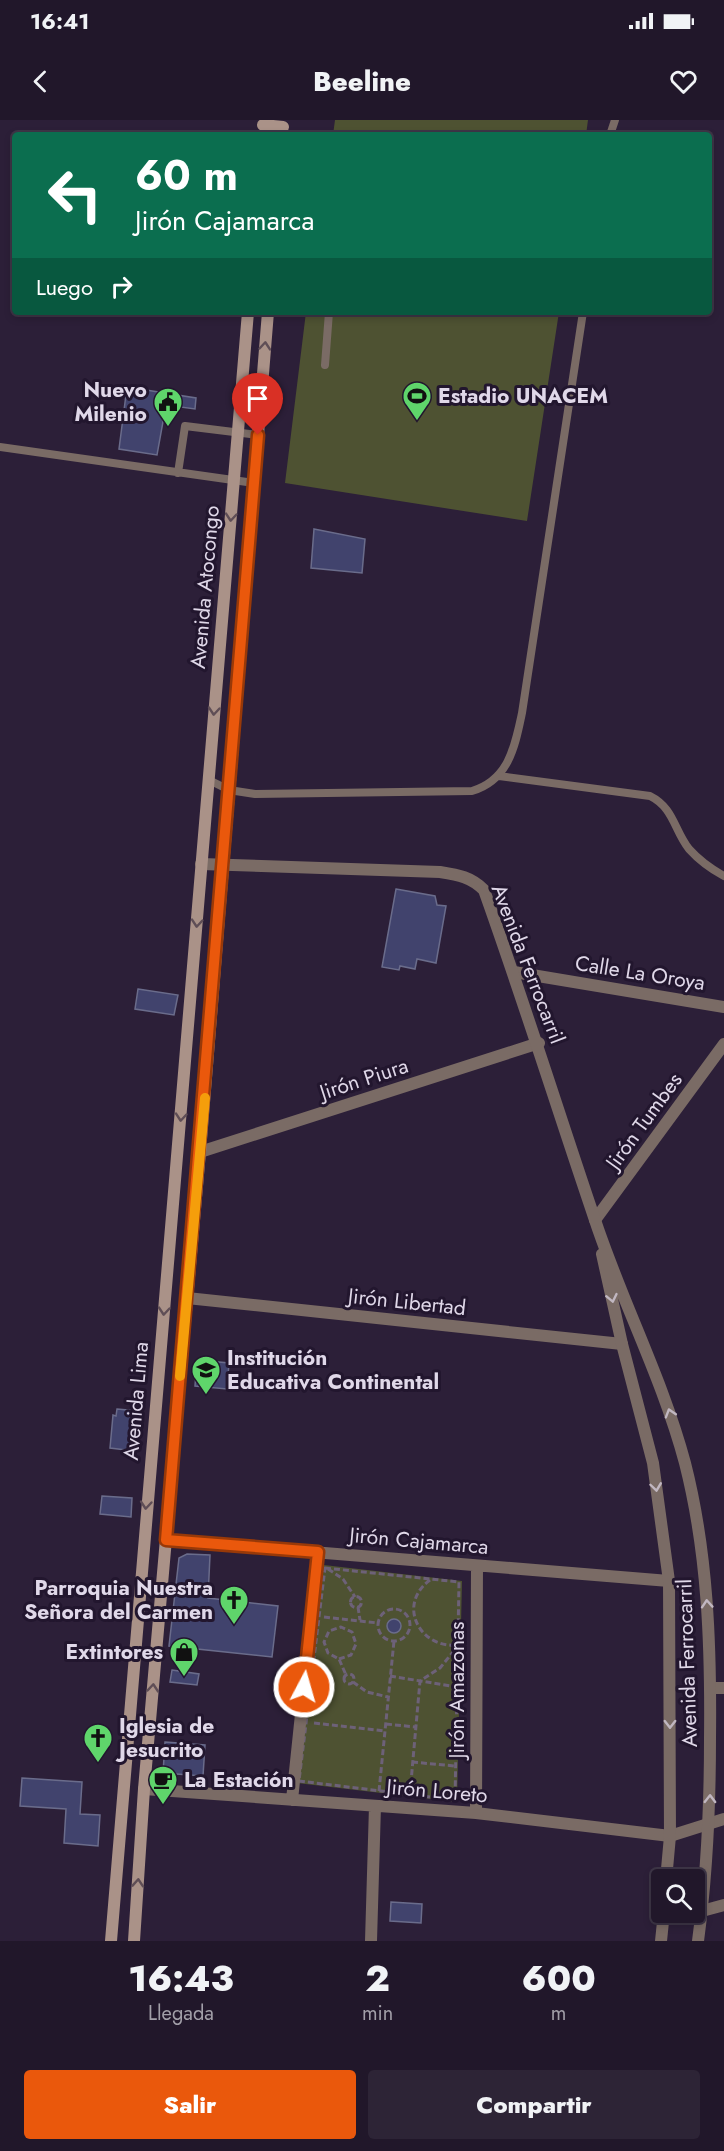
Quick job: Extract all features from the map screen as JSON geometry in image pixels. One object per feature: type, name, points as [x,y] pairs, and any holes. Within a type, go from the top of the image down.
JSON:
[{"type":"main road","points":[[263,127],[283,127]]},
{"type":"main road","name":"Avenida Atocongo","points":[[201,864],[248,315]]},
{"type":"main road","name":"Avenida Atocongo","points":[[222,865],[268,315]]},
{"type":"main road","name":"Avenida Lima","points":[[111,1941],[201,864]]},
{"type":"main road","name":"Avenida Lima","points":[[134,1941],[144,1789],[200,1152],[222,865]]},
{"type":"street","name":"Avenida Ferrocarril","points":[[201,864],[383,869],[464,876],[475,881],[484,890],[539,1044],[595,1220],[650,1355],[685,1464],[706,1585],[711,1688],[709,1822],[705,1873]]},
{"type":"street","name":"Calle La Oroya","points":[[514,972],[724,1007]]},
{"type":"street","name":"Jirón Piura","points":[[200,1152],[539,1044]]},
{"type":"street","name":"Jirón Tumbes","points":[[595,1220],[724,1044]]},
{"type":"street","name":"Avenida Ferrocarril","points":[[595,1220],[622,1344],[653,1463],[669,1581],[670,1836],[667,1869]]},
{"type":"street","name":"Jirón Libertad","points":[[187,1298],[622,1344]]},
{"type":"street","name":"Jirón Cajamarca","points":[[166,1540],[669,1581]]},
{"type":"street","points":[[292,1800],[318,1552]]},
{"type":"street","name":"Jirón Amazonas","points":[[477,1566],[477,1813]]},
{"type":"street","points":[[711,1688],[724,1688]]},
{"type":"street","name":"Jirón Loreto","points":[[144,1789],[477,1813],[670,1836],[724,1819]]},
{"type":"street","points":[[371,1941],[375,1806]]},
{"type":"street","points":[[705,1910],[724,1905]]},
{"type":"street","points":[[661,1941],[663,1923]]},
{"type":"street","name":"Avenida Ferrocarril","points":[[698,1941],[700,1923]]},
{"type":"lane","points":[[325,365],[329,315]]},
{"type":"lane","points":[[209,780],[229,790],[255,794],[472,790],[485,787],[499,776],[509,762],[522,713],[583,315]]},
{"type":"lane","points":[[178,472],[185,426],[258,435]]},
{"type":"lane","points":[[0,447],[254,483]]},
{"type":"lane","points":[[499,776],[650,796],[662,802],[673,816],[678,832],[690,851],[724,876]]},
{"type":"path","points":[[318,1552],[325,1568],[299,1781],[373,1790]]},
{"type":"path","points":[[325,1568],[459,1582],[455,1800],[442,1798]]},
{"type":"path","points":[[325,1568],[343,1579],[355,1597],[360,1599],[358,1607],[360,1621]]},
{"type":"path","points":[[431,1579],[416,1598],[414,1614],[418,1627],[432,1642],[440,1645],[458,1645]]},
{"type":"path","points":[[355,1597],[350,1602],[353,1607],[358,1607]]},
{"type":"path","points":[[395,1609],[406,1614],[410,1626],[405,1637],[394,1641],[382,1636],[378,1623],[383,1614],[395,1609]]},
{"type":"path","points":[[319,1616],[378,1623]]},
{"type":"path","points":[[341,1627],[342,1619]]},
{"type":"path","points":[[410,1626],[418,1627]]},
{"type":"path","points":[[339,1659],[351,1655],[356,1644],[352,1632],[341,1627],[330,1631],[324,1642],[328,1653],[339,1659],[346,1675],[344,1677],[346,1683],[353,1682],[367,1692],[388,1697]]},
{"type":"path","points":[[379,1791],[394,1641]]},
{"type":"path","points":[[420,1681],[440,1668],[458,1645]]},
{"type":"path","points":[[346,1675],[352,1675],[353,1682]]},
{"type":"path","points":[[390,1676],[457,1687]]},
{"type":"path","points":[[410,1794],[420,1681]]},
{"type":"path","points":[[307,1722],[385,1731]]},
{"type":"path","points":[[386,1724],[416,1727]]},
{"type":"path","points":[[412,1762],[455,1766]]},
{"type":"green space","points":[[335,120],[588,120],[586,132],[333,132]]},
{"type":"green space","name":"Estadio UNACEM","points":[[306,315],[559,315],[527,521],[285,483]]},
{"type":"green space","points":[[324,1565],[462,1581],[457,1802],[297,1783]]},
{"type":"building","points":[[127,387],[196,398],[195,409],[166,405],[157,455],[119,449]]},
{"type":"building","points":[[314,529],[365,539],[362,573],[311,568]]},
{"type":"building","points":[[396,889],[435,896],[437,905],[446,906],[436,963],[417,959],[415,969],[400,966],[399,970],[382,967]]},
{"type":"building","points":[[138,989],[178,995],[174,1015],[135,1009]]},
{"type":"building","points":[[197,1360],[229,1363],[227,1389],[195,1386]]},
{"type":"building","points":[[117,1409],[138,1411],[134,1451],[110,1448],[113,1415],[116,1416]]},
{"type":"building","points":[[102,1496],[132,1498],[131,1517],[100,1514]]},
{"type":"building","name":"Parroquia Nuestra Señora del Carmen","points":[[187,1554],[210,1555],[208,1598],[278,1606],[272,1657],[169,1646],[179,1558]]},
{"type":"building","points":[[394,1619],[399,1621],[401,1626],[399,1631],[394,1633],[389,1631],[387,1626],[389,1621]]},
{"type":"building","name":"Extintores","points":[[172,1670],[199,1674],[197,1685],[170,1682]]},
{"type":"building","points":[[165,1742],[205,1745],[203,1776],[163,1773]]},
{"type":"building","points":[[22,1778],[82,1782],[80,1814],[100,1815],[98,1846],[64,1843],[66,1809],[20,1806]]},
{"type":"building","points":[[391,1902],[422,1904],[421,1923],[390,1921]]},
{"type":"slow traffic","points":[[180,1376],[205,1098]]},
{"type":"place","name":"Estadio UNACEM","points":[[417,422]]},
{"type":"place","name":"Nuevo Milenio","points":[[168,428]]},
{"type":"place","name":"Institución Educativa Continental","points":[[206,1396]]},
{"type":"place","name":"Parroquia Nuestra Señora del Carmen","points":[[234,1626]]},
{"type":"place","name":"Extintores","points":[[184,1678]]},
{"type":"place","name":"Iglesia de Jesucrito","points":[[98,1764]]},
{"type":"place","name":"La Estación","points":[[163,1806]]},
{"type":"route","points":[[258,435],[166,1540],[318,1552],[304,1687]]}]
